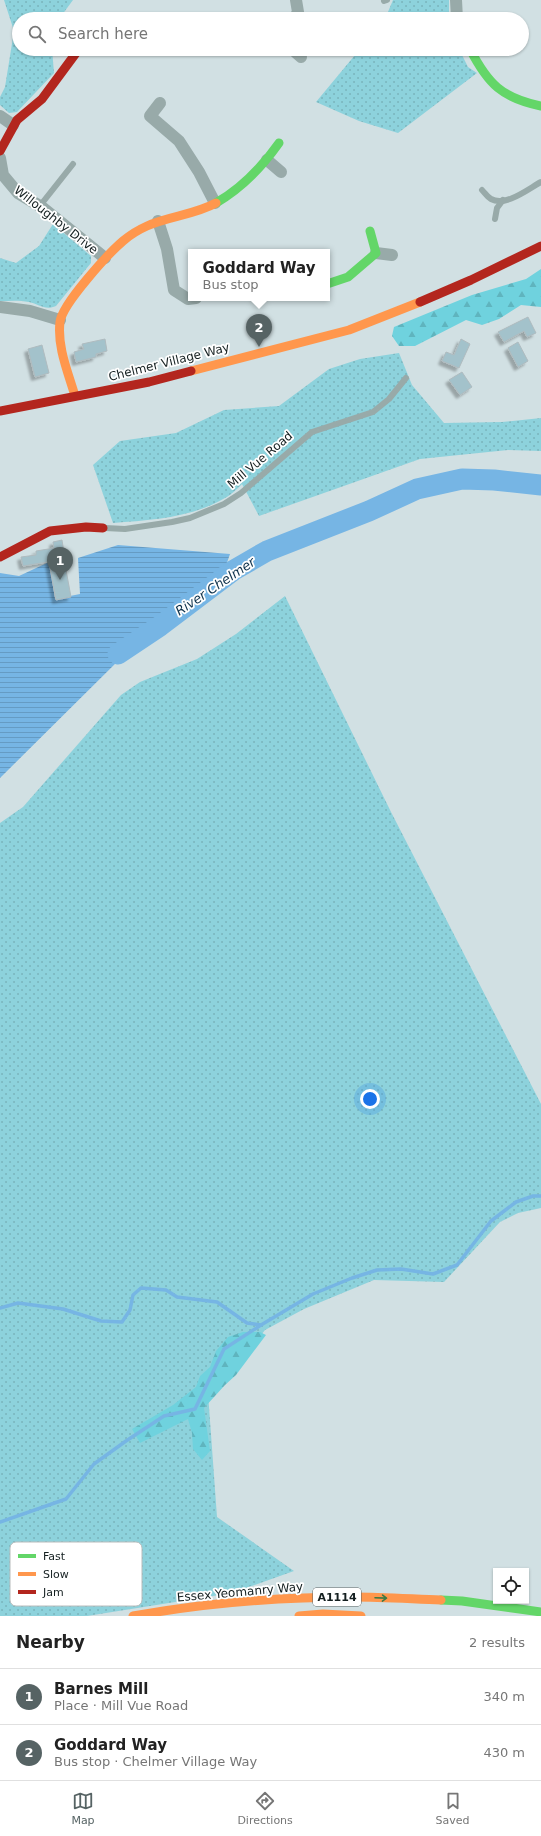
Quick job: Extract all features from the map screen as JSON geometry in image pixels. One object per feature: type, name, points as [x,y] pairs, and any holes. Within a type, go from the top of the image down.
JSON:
[{"type":"street","points":[[296,0],[298,12]]},
{"type":"street","points":[[456,0],[457,12]]},
{"type":"street","points":[[0,151],[13,125],[42,98],[74,56]]},
{"type":"street","points":[[474,56],[486,78],[504,95],[528,104],[541,106]]},
{"type":"street","points":[[160,103],[150,116],[179,141],[199,172],[215,203]]},
{"type":"street","points":[[0,116],[13,125]]},
{"type":"street","points":[[75,396],[61,346],[60,320],[71,301],[105,258],[132,234],[158,221],[200,210],[215,203],[238,188],[267,160],[279,142]]},
{"type":"street","name":"Willoughby Drive","points":[[0,158],[3,175],[18,193],[39,207],[105,258]]},
{"type":"street","points":[[267,160],[281,172]]},
{"type":"street","points":[[158,221],[167,249],[174,290],[188,299]]},
{"type":"street","points":[[370,231],[376,253]]},
{"type":"street","name":"Chelmer Village Way","points":[[0,411],[149,382],[349,330],[385,317],[471,280],[541,246]]},
{"type":"street","points":[[376,253],[392,255]]},
{"type":"street","points":[[330,284],[335,284],[358,271],[376,253]]},
{"type":"street","points":[[0,307],[30,311],[60,320]]},
{"type":"street","name":"Mill Vue Road","points":[[0,557],[50,531],[86,527],[103,528]]},
{"type":"street","name":"Essex Yeomanry Way","points":[[133,1616],[177,1608],[274,1599],[354,1597],[462,1600],[541,1612]]},
{"type":"street","name":"A1114","points":[[299,1616],[323,1614],[361,1616]]},
{"type":"lane","points":[[39,207],[73,164]]},
{"type":"lane","points":[[482,190],[489,198],[493,200],[503,200],[510,199],[541,182]]},
{"type":"lane","points":[[495,219],[498,208],[503,200]]},
{"type":"lane","name":"Mill Vue Road","points":[[103,528],[125,529],[172,522],[190,518],[224,504],[242,493],[312,432],[373,412],[389,399],[406,378]]},
{"type":"shaded area","points":[[4,0],[73,0],[64,12],[12,12],[12,25]]},
{"type":"shaded area","points":[[393,0],[449,0],[449,12],[388,12]]},
{"type":"shaded area","points":[[12,43],[12,56],[53,56],[54,73],[17,112],[9,113],[0,105],[0,97],[5,87]]},
{"type":"shaded area","points":[[354,56],[462,56],[468,67],[477,73],[398,133],[359,121],[316,102]]},
{"type":"shaded area","points":[[53,224],[91,256],[91,263],[56,306],[49,308],[25,301],[0,301],[0,258],[16,263],[39,246]]},
{"type":"shaded area","points":[[399,353],[412,385],[444,423],[502,422],[541,418],[541,451],[508,450],[420,459],[259,516],[242,484],[227,497],[212,505],[185,514],[142,521],[113,523],[93,465],[120,441],[176,433],[224,410],[279,406],[329,369],[360,359]]},
{"type":"shaded area","points":[[118,545],[230,554],[221,580],[156,623],[139,640],[142,642],[123,656],[0,778],[0,573],[19,576],[49,562],[55,599],[80,594],[78,558]]},
{"type":"shaded area","points":[[285,596],[391,812],[541,1104],[541,1208],[518,1213],[500,1222],[444,1282],[374,1280],[304,1309],[265,1330],[237,1366],[208,1393],[217,1517],[294,1571],[232,1593],[87,1616],[0,1616],[0,823],[23,807],[121,695],[140,682],[197,659],[236,634]]},
{"type":"green space","points":[[541,269],[541,307],[521,305],[499,319],[482,325],[466,320],[415,346],[399,346],[392,336],[394,327],[472,295],[526,279]]},
{"type":"green space","points":[[243,1332],[260,1332],[266,1335],[236,1375],[204,1408],[210,1451],[202,1460],[193,1449],[192,1433],[188,1419],[140,1443],[132,1429],[173,1405],[196,1387],[200,1376],[210,1367],[216,1351],[228,1337]]},
{"type":"building","points":[[528,317],[536,333],[527,337],[524,331],[504,342],[498,332]]},
{"type":"building","points":[[105,339],[107,351],[96,354],[96,357],[76,362],[74,352],[84,349],[82,344]]},
{"type":"building","points":[[461,339],[470,344],[459,368],[442,361],[446,352],[454,355]]},
{"type":"building","points":[[518,342],[528,361],[518,367],[508,348]]},
{"type":"building","points":[[42,345],[49,373],[35,377],[28,349]]},
{"type":"building","points":[[462,372],[472,387],[460,395],[449,380]]},
{"type":"building","points":[[62,540],[65,559],[23,566],[21,557],[36,555],[36,551],[54,548],[53,542]]},
{"type":"building","points":[[64,559],[71,597],[56,600],[49,562]]},
{"type":"waterway","name":"River Chelmer","points":[[118,654],[160,626],[234,570],[267,551],[369,511],[417,489],[462,479],[494,480],[541,485]]},
{"type":"waterway","points":[[220,569],[234,570]]},
{"type":"waterway","points":[[0,1522],[66,1499],[94,1464],[126,1441],[164,1416],[195,1409],[224,1349],[261,1325],[313,1294],[352,1278],[377,1270],[401,1269],[433,1274],[457,1265],[491,1221],[516,1202],[533,1196],[541,1196]]},
{"type":"waterway","points":[[0,1308],[18,1303],[63,1309],[101,1321],[122,1322],[130,1310],[133,1295],[141,1288],[166,1290],[177,1297],[217,1302],[247,1323],[261,1325]]},
{"type":"traffic: fast","points":[[474,56],[483,72],[506,94],[527,103],[541,106]]},
{"type":"traffic: fast","points":[[216,203],[243,184],[266,160],[279,143]]},
{"type":"traffic: fast","points":[[330,283],[348,277],[376,253],[370,231]]},
{"type":"traffic: fast","points":[[441,1600],[462,1601],[541,1612]]},
{"type":"traffic: slow","points":[[75,396],[64,359],[59,331],[63,314],[77,292],[108,256],[123,241],[134,233],[155,223],[199,210],[216,203]]},
{"type":"traffic: slow","points":[[191,371],[349,330],[420,302]]},
{"type":"traffic: slow","points":[[133,1616],[215,1604],[298,1598],[364,1597],[441,1600]]},
{"type":"traffic: slow","points":[[299,1616],[323,1614],[361,1616]]},
{"type":"traffic: jam","points":[[0,151],[17,120],[42,99],[74,56]]},
{"type":"traffic: jam","points":[[420,302],[471,280],[541,246]]},
{"type":"traffic: jam","points":[[0,411],[149,382],[191,371]]},
{"type":"traffic: jam","points":[[0,557],[50,531],[86,527],[103,528]]},
{"type":"place","name":"Goddard Way","points":[[259,347]]},
{"type":"place","name":"Barnes Mill","points":[[60,580]]}]
